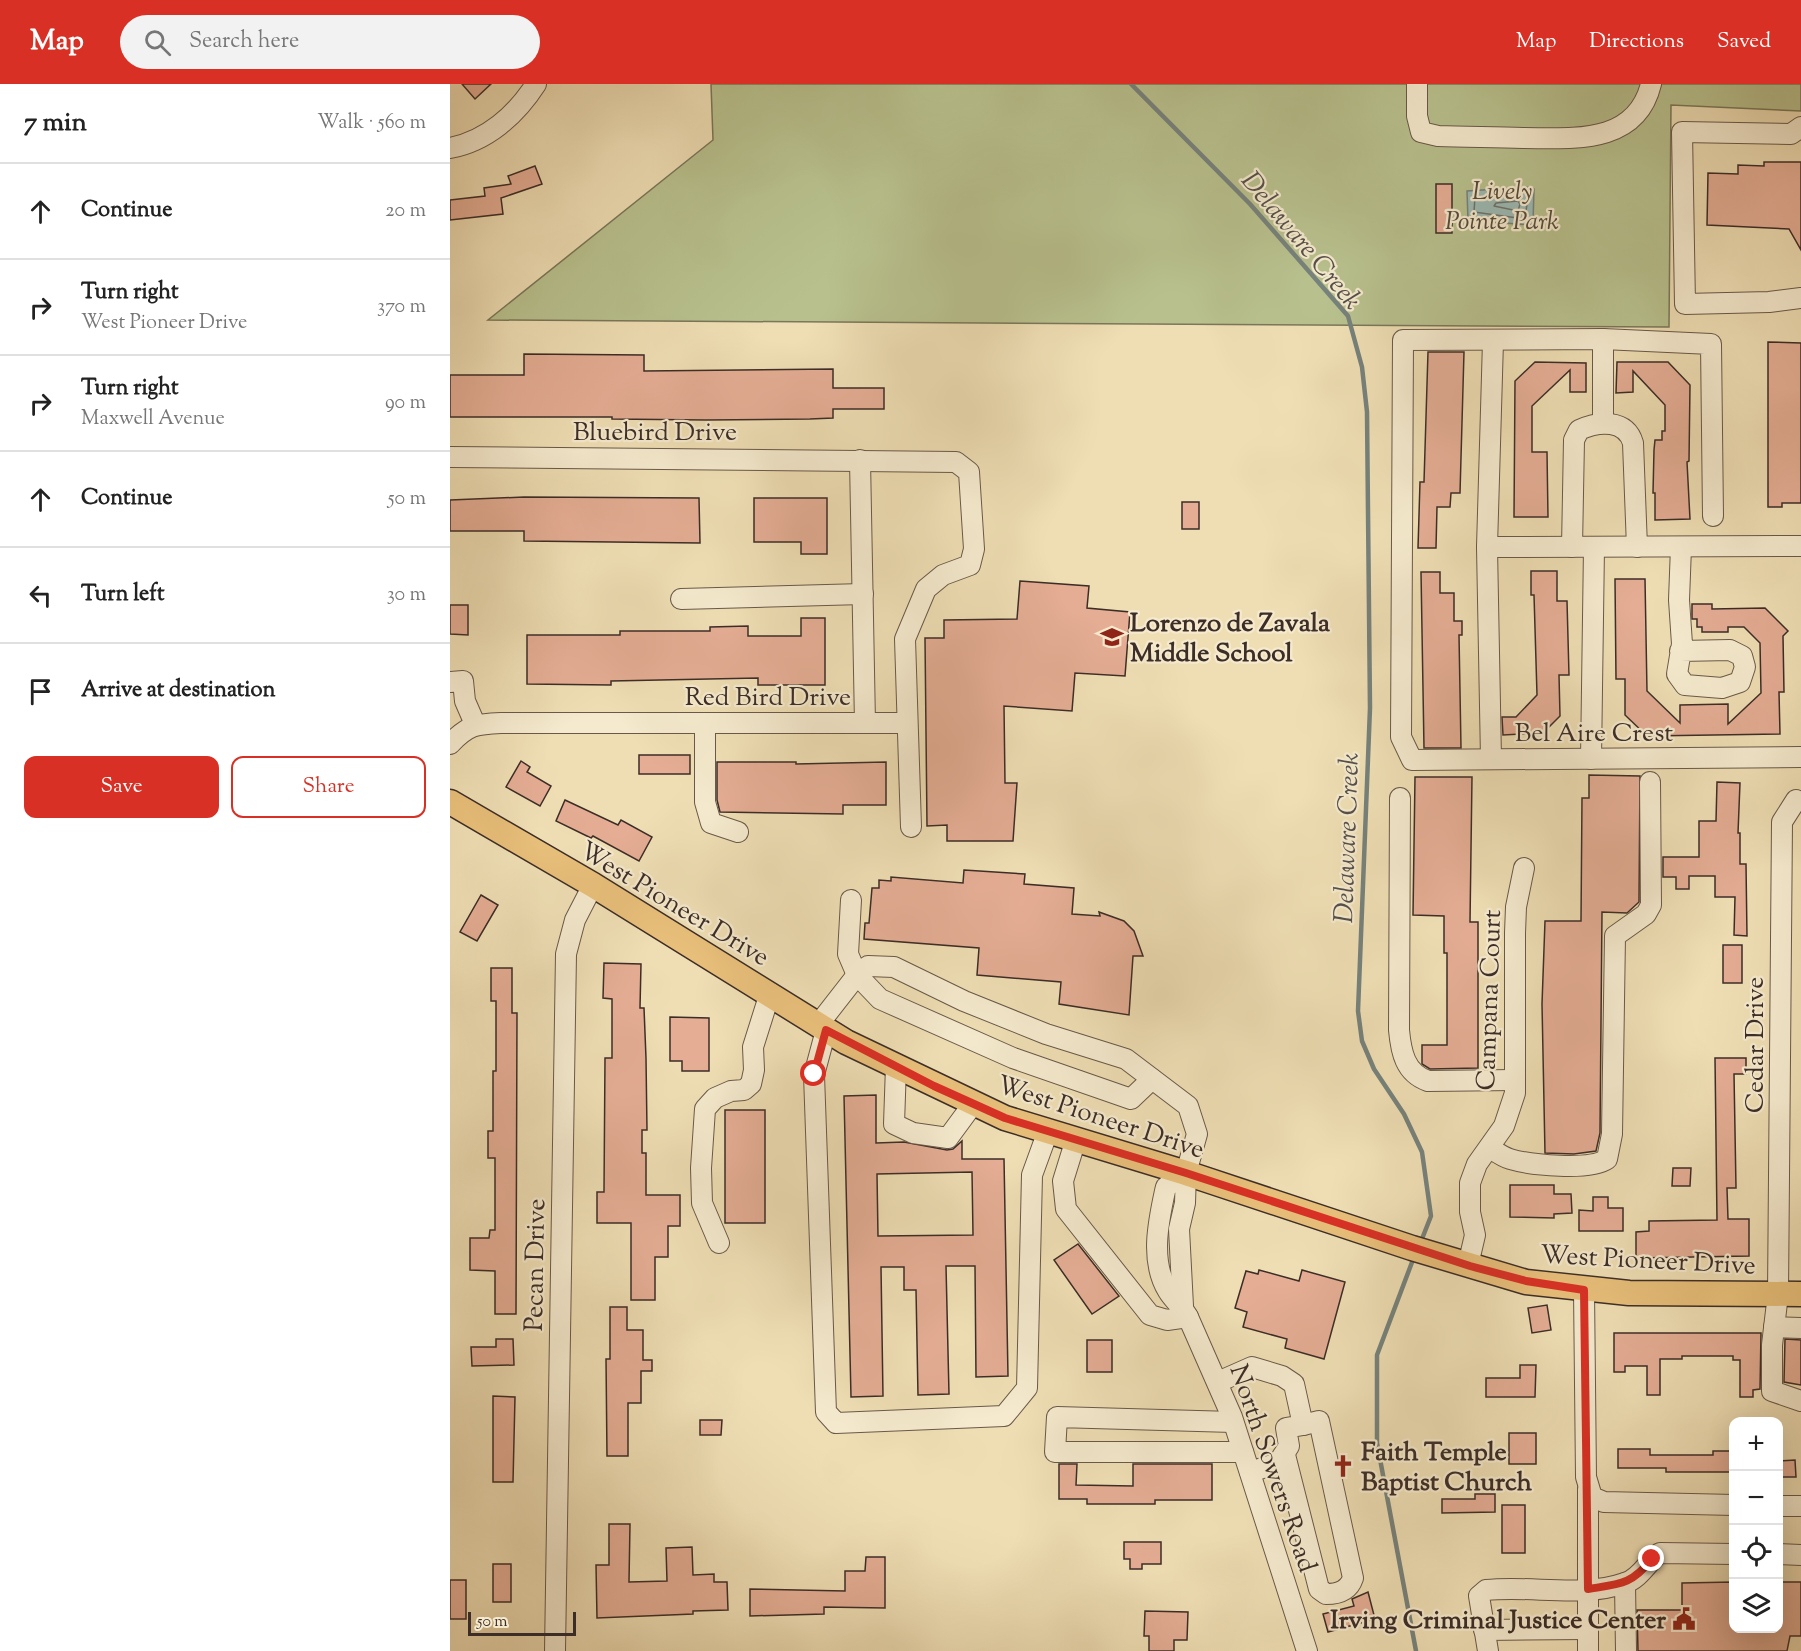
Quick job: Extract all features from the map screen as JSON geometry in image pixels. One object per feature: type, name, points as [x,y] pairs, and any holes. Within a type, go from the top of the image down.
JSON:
[{"type":"main road","name":"West Pioneer Drive","points":[[450,802],[593,885],[822,1027],[896,1066],[1005,1118],[1186,1173],[1462,1264],[1526,1281],[1584,1290],[1790,1294]]},
{"type":"street","points":[[458,146],[488,133],[518,109],[536,84]]},
{"type":"street","points":[[1417,84],[1417,116],[1421,132],[1438,136],[1588,139],[1621,126],[1638,112],[1648,97],[1651,84]]},
{"type":"street","points":[[1801,127],[1791,134],[1682,132],[1685,304],[1769,302],[1801,298]]},
{"type":"street","points":[[1603,339],[1603,423]]},
{"type":"street","points":[[1491,759],[1412,760],[1401,737],[1403,340],[1603,339],[1711,344],[1713,516]]},
{"type":"street","name":"Bel Aire Crest","points":[[1493,341],[1487,548],[1491,759],[1801,757]]},
{"type":"street","points":[[1572,547],[1574,440],[1579,430],[1603,423],[1621,427],[1630,434],[1634,443],[1637,547]]},
{"type":"street","name":"Bluebird Drive","points":[[450,457],[956,462],[969,472],[974,549],[970,565],[944,575],[926,589],[905,639],[910,827]]},
{"type":"street","name":"Red Bird Drive","points":[[475,724],[865,723],[860,460]]},
{"type":"street","points":[[1487,548],[1801,546]]},
{"type":"street","points":[[1591,759],[1594,547]]},
{"type":"street","points":[[1680,651],[1681,547]]},
{"type":"street","points":[[681,599],[863,594]]},
{"type":"street","points":[[450,682],[463,681],[465,701],[475,724],[451,740]]},
{"type":"street","points":[[705,723],[705,802],[711,823],[738,832]]},
{"type":"street","points":[[865,723],[907,723]]},
{"type":"street","points":[[1490,1148],[1504,1157],[1523,1162],[1590,1165],[1607,1159],[1612,1134],[1615,936],[1646,914],[1651,905],[1650,783]]},
{"type":"street","points":[[1400,798],[1399,1030],[1402,1055],[1415,1077],[1428,1081],[1515,1080]]},
{"type":"street","name":"Cedar Drive","points":[[1796,800],[1782,822],[1790,1294],[1774,1327],[1772,1391],[1801,1401]]},
{"type":"street","name":"Campana Court","points":[[1462,1264],[1475,1235],[1470,1212],[1470,1183],[1477,1164],[1490,1148],[1510,1112],[1515,1080],[1515,916],[1524,868]]},
{"type":"street","name":"Pecan Drive","points":[[555,1651],[566,954],[572,927],[593,885]]},
{"type":"street","points":[[851,900],[848,954],[857,975],[880,999],[1013,1058],[1131,1099],[1152,1079]]},
{"type":"street","name":"North Sowers Road","points":[[857,975],[868,966],[894,967],[964,1001],[1036,1030],[1126,1059],[1188,1106],[1197,1134],[1186,1173],[1185,1203],[1179,1229],[1186,1311],[1233,1422],[1307,1651]]},
{"type":"street","points":[[857,975],[822,1027],[814,1074],[826,1412],[837,1423],[1004,1416],[1027,1388],[1032,1175],[1048,1131]]},
{"type":"street","points":[[719,1243],[702,1203],[700,1168],[705,1109],[714,1098],[731,1091],[744,1090],[751,1084],[754,1070],[753,1047],[770,993]]},
{"type":"street","points":[[896,1066],[894,1124],[913,1133],[948,1138],[973,1104]]},
{"type":"street","points":[[1076,1139],[1063,1181],[1066,1209],[1150,1315],[1167,1320],[1186,1311]]},
{"type":"street","points":[[1584,1290],[1588,1651]]},
{"type":"street","points":[[1774,1327],[1801,1328]]},
{"type":"street","points":[[1218,1382],[1252,1366],[1282,1376],[1294,1384],[1303,1425]]},
{"type":"street","points":[[1233,1422],[1057,1417],[1055,1452],[1243,1452]]},
{"type":"street","points":[[1250,1472],[1278,1463],[1285,1455],[1289,1446],[1286,1428],[1319,1421],[1353,1578],[1350,1586],[1343,1591],[1326,1594],[1319,1589],[1285,1455]]},
{"type":"street","points":[[1587,1483],[1592,1497],[1604,1502],[1729,1505]]},
{"type":"street","points":[[1783,1506],[1801,1506]]},
{"type":"street","points":[[1488,1651],[1479,1596],[1486,1590],[1588,1589],[1625,1583],[1634,1579],[1660,1553],[1729,1554]]},
{"type":"street","points":[[1783,1554],[1801,1555]]},
{"type":"street","points":[[1625,1583],[1626,1651]]},
{"type":"street","points":[[1484,1630],[1588,1629]]},
{"type":"green space","name":"Lively Pointe Park","points":[[711,84],[1801,84],[1801,111],[1671,105],[1669,327],[488,320],[713,140]]},
{"type":"water","points":[[1531,187],[1534,189],[1533,223],[1530,225],[1468,220],[1467,191]]},
{"type":"building","points":[[462,84],[491,84],[475,99]]},
{"type":"building","points":[[1764,162],[1801,162],[1801,250],[1789,229],[1707,225],[1708,173],[1738,174],[1738,165],[1764,166]]},
{"type":"building","points":[[535,166],[542,184],[501,198],[503,214],[450,220],[450,200],[485,196],[484,188],[511,184],[508,176]]},
{"type":"building","points":[[1436,184],[1452,184],[1452,233],[1436,233]]},
{"type":"building","points":[[1768,342],[1801,343],[1801,503],[1782,503],[1782,507],[1768,507]]},
{"type":"building","points":[[1428,352],[1464,352],[1460,493],[1451,493],[1450,507],[1437,507],[1436,548],[1418,548],[1420,482],[1424,482]]},
{"type":"building","points":[[524,354],[644,355],[644,371],[833,369],[833,388],[884,388],[884,409],[833,409],[833,418],[810,419],[450,417],[450,375],[524,375]]},
{"type":"building","points":[[1535,362],[1586,363],[1586,392],[1570,392],[1570,370],[1532,406],[1532,452],[1547,452],[1548,517],[1514,517],[1515,381]]},
{"type":"building","points":[[1617,362],[1668,362],[1690,385],[1689,461],[1687,462],[1690,519],[1655,520],[1654,450],[1655,440],[1662,440],[1662,431],[1665,431],[1665,405],[1633,371],[1633,392],[1616,393]]},
{"type":"building","points":[[524,497],[699,498],[700,543],[524,541],[524,531],[450,531],[450,500]]},
{"type":"building","points":[[754,498],[827,498],[827,554],[801,554],[801,542],[754,542]]},
{"type":"building","points":[[1182,502],[1199,502],[1199,529],[1182,529]]},
{"type":"building","points":[[1531,571],[1557,571],[1557,601],[1567,601],[1569,675],[1559,675],[1560,716],[1543,733],[1503,735],[1502,717],[1516,717],[1537,695],[1534,595],[1531,595]]},
{"type":"building","points":[[1421,572],[1440,572],[1440,593],[1454,593],[1454,621],[1462,621],[1462,635],[1459,635],[1461,748],[1424,748]]},
{"type":"building","points":[[1615,579],[1645,579],[1647,691],[1680,723],[1680,705],[1728,704],[1728,724],[1761,693],[1760,643],[1744,627],[1728,627],[1728,632],[1702,632],[1702,627],[1697,627],[1697,619],[1692,619],[1692,604],[1712,604],[1712,609],[1765,608],[1788,631],[1783,636],[1784,692],[1779,692],[1780,734],[1647,736],[1625,715],[1625,679],[1616,679]]},
{"type":"building","points":[[1020,581],[1089,586],[1087,608],[1130,612],[1125,676],[1075,673],[1072,711],[1004,706],[1005,783],[1017,783],[1013,841],[947,841],[947,825],[927,826],[925,638],[944,638],[944,620],[1017,619]]},
{"type":"building","points":[[450,605],[468,605],[468,635],[450,634]]},
{"type":"building","points":[[801,618],[825,618],[825,685],[758,685],[758,678],[611,681],[611,685],[527,684],[527,635],[620,635],[620,631],[710,631],[710,627],[748,626],[748,636],[801,636]]},
{"type":"building","points":[[639,755],[690,755],[690,774],[639,774]]},
{"type":"building","points":[[521,761],[530,767],[527,772],[551,786],[540,806],[506,787]]},
{"type":"building","points":[[717,762],[796,762],[796,764],[886,762],[886,805],[843,805],[843,814],[720,812],[717,800]]},
{"type":"building","points":[[1589,775],[1640,776],[1639,902],[1627,913],[1602,912],[1600,1133],[1596,1151],[1574,1154],[1545,1153],[1542,1004],[1545,921],[1581,921],[1582,798],[1589,798]]},
{"type":"building","points":[[1415,777],[1472,777],[1470,922],[1478,922],[1478,1068],[1430,1069],[1422,1064],[1422,1045],[1447,1045],[1447,953],[1444,953],[1444,916],[1413,915]]},
{"type":"building","points":[[1717,782],[1740,783],[1738,833],[1740,833],[1740,864],[1746,864],[1747,936],[1734,935],[1735,897],[1715,897],[1715,876],[1689,876],[1689,889],[1676,889],[1676,877],[1663,877],[1663,857],[1699,857],[1699,821],[1716,821]]},
{"type":"building","points":[[565,800],[618,825],[621,820],[652,837],[639,861],[593,836],[591,838],[556,821]]},
{"type":"building","points":[[964,870],[1025,874],[1024,884],[1074,888],[1072,914],[1100,916],[1099,912],[1124,921],[1134,931],[1143,956],[1133,956],[1129,1015],[1059,1004],[1061,982],[977,975],[979,948],[864,939],[865,923],[869,923],[872,888],[879,888],[879,880],[891,881],[891,877],[963,883]]},
{"type":"building","points":[[481,895],[498,905],[477,941],[460,932]]},
{"type":"building","points":[[1723,945],[1742,945],[1742,983],[1723,983]]},
{"type":"building","points":[[604,963],[641,964],[640,1008],[644,1008],[647,1130],[642,1130],[642,1153],[646,1153],[646,1195],[680,1195],[680,1226],[668,1226],[668,1257],[655,1257],[655,1300],[631,1300],[631,1223],[597,1223],[597,1192],[604,1192],[605,1058],[612,1058],[612,999],[603,998]]},
{"type":"building","points":[[491,968],[512,968],[512,1013],[517,1013],[516,1314],[495,1314],[495,1271],[470,1270],[470,1238],[489,1238],[490,1230],[495,1230],[495,1158],[488,1158],[488,1131],[493,1131],[493,1071],[496,1071],[496,1001],[491,1001]]},
{"type":"building","points":[[670,1017],[709,1018],[709,1071],[682,1071],[682,1061],[670,1061]]},
{"type":"building","points":[[1715,1058],[1746,1058],[1746,1074],[1734,1074],[1736,1188],[1727,1188],[1728,1219],[1749,1219],[1749,1256],[1636,1258],[1636,1232],[1649,1231],[1649,1221],[1717,1220]]},
{"type":"building","points":[[876,1095],[876,1143],[904,1142],[947,1150],[953,1149],[962,1141],[962,1159],[1004,1159],[1008,1376],[976,1377],[975,1266],[946,1266],[949,1394],[918,1395],[916,1290],[904,1290],[904,1267],[881,1267],[883,1396],[851,1397],[844,1096]],"holes":[[[972,1172],[973,1235],[878,1236],[877,1174]]]},
{"type":"building","points":[[725,1110],[765,1110],[765,1223],[725,1223]]},
{"type":"building","points":[[1673,1168],[1691,1168],[1690,1186],[1672,1186]]},
{"type":"building","points":[[1510,1185],[1554,1185],[1554,1194],[1571,1194],[1572,1213],[1554,1214],[1554,1218],[1510,1217]]},
{"type":"building","points":[[1593,1197],[1608,1197],[1608,1208],[1623,1208],[1623,1231],[1579,1231],[1579,1210],[1593,1211]]},
{"type":"building","points":[[1078,1244],[1119,1296],[1092,1314],[1054,1260]]},
{"type":"building","points":[[1259,1270],[1299,1281],[1302,1270],[1345,1282],[1324,1359],[1285,1348],[1287,1339],[1243,1327],[1247,1312],[1235,1308],[1246,1271],[1258,1274]]},
{"type":"building","points":[[1547,1305],[1551,1330],[1532,1333],[1528,1308]]},
{"type":"building","points":[[610,1307],[627,1307],[627,1330],[643,1330],[643,1360],[652,1360],[652,1371],[641,1371],[641,1403],[628,1403],[628,1456],[607,1456],[606,1359],[610,1359]]},
{"type":"building","points":[[1614,1333],[1761,1333],[1760,1389],[1753,1390],[1753,1397],[1740,1397],[1740,1360],[1733,1360],[1733,1356],[1682,1356],[1682,1359],[1660,1359],[1660,1395],[1647,1395],[1647,1366],[1625,1366],[1625,1372],[1614,1372]]},
{"type":"building","points":[[496,1339],[513,1339],[514,1365],[472,1366],[471,1347],[496,1347]]},
{"type":"building","points":[[1785,1339],[1801,1340],[1801,1385],[1784,1382]]},
{"type":"building","points":[[1087,1340],[1112,1340],[1112,1372],[1087,1372]]},
{"type":"building","points":[[1520,1365],[1536,1365],[1535,1397],[1486,1397],[1486,1378],[1520,1378]]},
{"type":"building","points":[[493,1396],[515,1397],[513,1482],[493,1482]]},
{"type":"building","points":[[700,1420],[722,1420],[721,1435],[700,1435]]},
{"type":"building","points":[[1509,1433],[1536,1433],[1536,1464],[1509,1464]]},
{"type":"building","points":[[1618,1449],[1650,1449],[1650,1455],[1713,1455],[1713,1451],[1729,1451],[1729,1472],[1666,1472],[1666,1468],[1618,1468]]},
{"type":"building","points":[[1795,1460],[1796,1477],[1783,1477],[1783,1461]]},
{"type":"building","points":[[1059,1464],[1077,1464],[1076,1485],[1133,1486],[1133,1464],[1212,1464],[1212,1500],[1155,1500],[1155,1504],[1087,1504],[1087,1499],[1059,1499]]},
{"type":"building","points":[[1475,1494],[1495,1494],[1495,1512],[1442,1513],[1442,1499],[1475,1499]]},
{"type":"building","points":[[1502,1505],[1525,1505],[1525,1553],[1502,1553]]},
{"type":"building","points":[[609,1524],[630,1524],[629,1582],[667,1581],[666,1548],[692,1547],[693,1575],[714,1574],[714,1582],[727,1582],[728,1610],[693,1611],[693,1614],[597,1618],[596,1565],[609,1565]]},
{"type":"building","points":[[1124,1542],[1161,1542],[1161,1564],[1142,1564],[1142,1569],[1130,1569],[1130,1559],[1124,1559]]},
{"type":"building","points":[[866,1557],[885,1557],[885,1608],[824,1607],[824,1614],[750,1616],[750,1589],[845,1591],[845,1571],[865,1571]]},
{"type":"building","points":[[493,1564],[511,1564],[511,1602],[493,1602]]},
{"type":"building","points":[[450,1580],[466,1580],[466,1619],[450,1619]]},
{"type":"building","name":"Irving Criminal Justice Center","points":[[1729,1582],[1729,1633],[1783,1633],[1783,1582],[1801,1582],[1801,1636],[1790,1636],[1787,1651],[1638,1651],[1637,1610],[1682,1610],[1682,1583]]},
{"type":"building","points":[[1368,1592],[1375,1619],[1328,1632],[1323,1614],[1354,1606],[1352,1599]]},
{"type":"building","points":[[1145,1611],[1188,1612],[1187,1640],[1174,1640],[1174,1651],[1149,1651],[1149,1636],[1144,1636]]},
{"type":"waterway","name":"Delaware Creek","points":[[1131,84],[1250,204],[1348,316],[1362,367],[1367,412],[1370,708],[1358,1011],[1362,1041],[1374,1069],[1404,1114],[1422,1152],[1431,1216],[1420,1244]]},
{"type":"waterway","name":"Delaware Creek","points":[[1414,1257],[1377,1355],[1377,1443],[1416,1651]]},
{"type":"place","name":"Lorenzo de Zavala Middle School","points":[[1112,637]]},
{"type":"place","name":"Faith Temple Baptist Church","points":[[1343,1466]]},
{"type":"place","name":"Irving Criminal Justice Center","points":[[1684,1619]]},
{"type":"route","points":[[814,1074],[826,1030],[934,1086],[1005,1118],[1186,1173],[1470,1266],[1526,1281],[1584,1290],[1588,1589],[1625,1583],[1634,1579],[1652,1559]]}]
